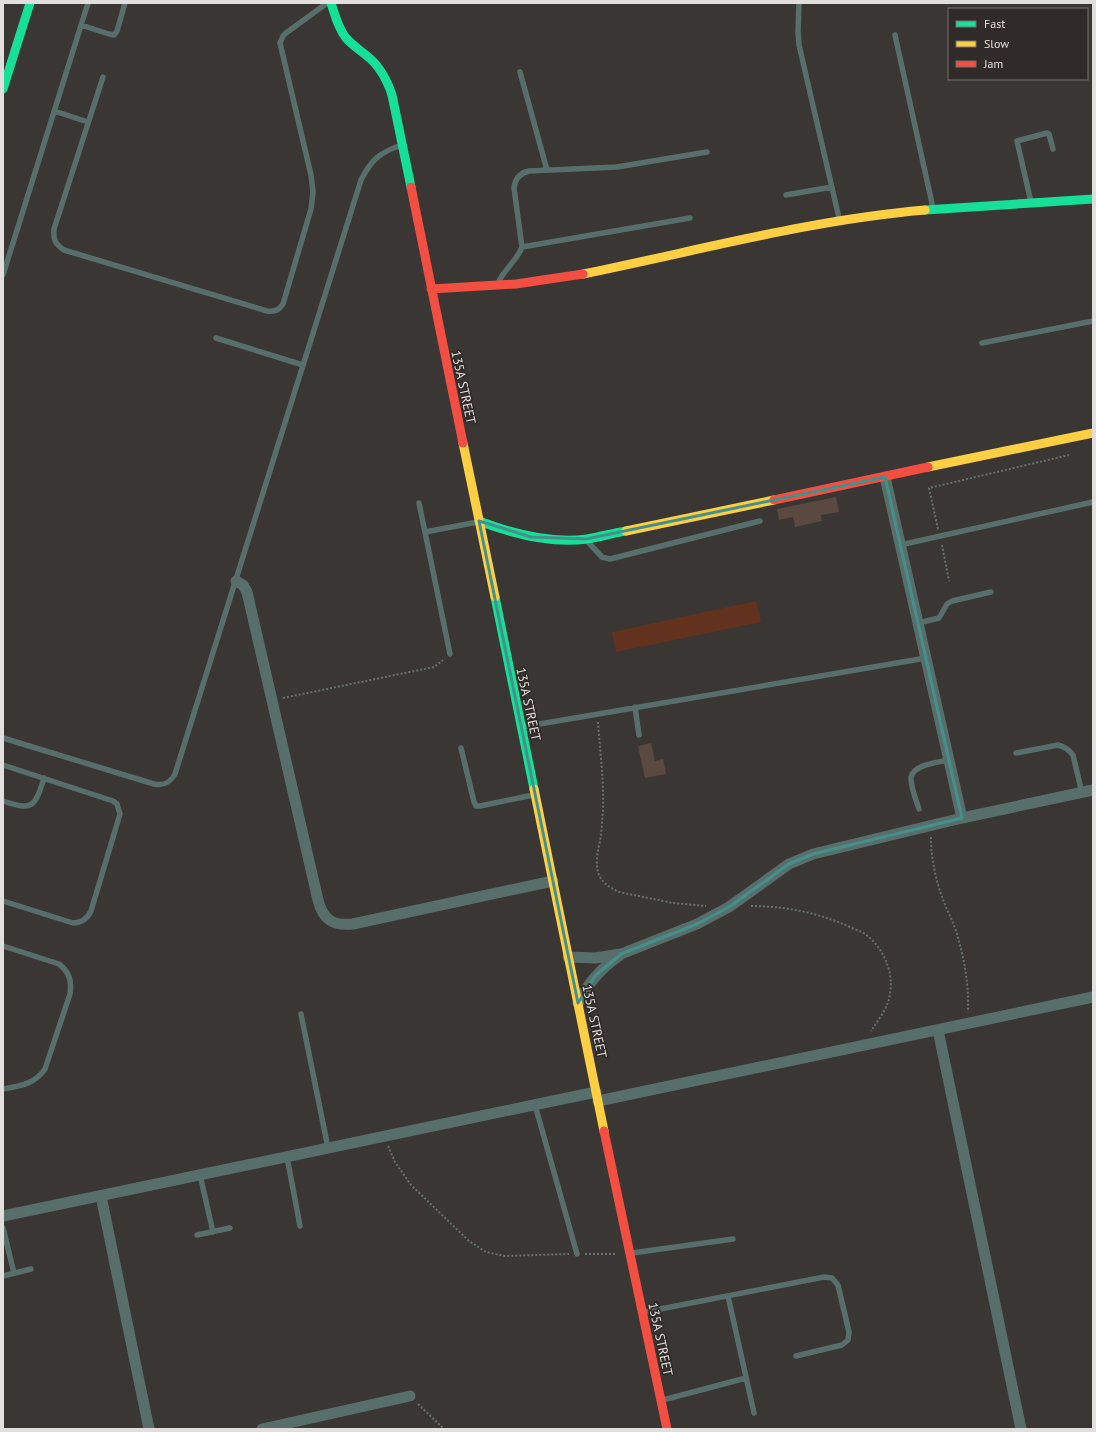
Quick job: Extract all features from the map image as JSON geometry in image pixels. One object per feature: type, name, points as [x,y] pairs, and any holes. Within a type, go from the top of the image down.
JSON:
[{"type":"street","points":[[22,29],[24,3]]},
{"type":"street","points":[[3,89],[30,3]]},
{"type":"street","name":"135A STREET","points":[[331,3],[338,24],[346,37],[356,48],[374,61],[386,78],[392,96],[478,521],[667,1429]]},
{"type":"street","points":[[431,289],[497,286],[584,274],[709,246],[840,220],[933,209],[1093,199]]},
{"type":"street","points":[[478,521],[502,530],[531,537],[558,540],[586,539],[1093,432]]},
{"type":"street","points":[[885,477],[962,818]]},
{"type":"street","points":[[236,581],[243,585],[247,592],[320,910],[326,918],[334,923],[344,925],[353,924],[553,881]]},
{"type":"street","points":[[568,957],[595,958],[621,954],[697,924],[728,907],[789,864],[813,854],[931,825],[1088,791]]},
{"type":"street","points":[[578,1003],[586,988],[596,975],[621,954]]},
{"type":"street","points":[[3,1216],[535,1105],[597,1096],[938,1030],[1093,997]]},
{"type":"street","points":[[938,1030],[1021,1429]]},
{"type":"street","points":[[101,1196],[150,1429]]},
{"type":"street","points":[[262,1429],[410,1396]]},
{"type":"lane","points":[[3,275],[88,3]]},
{"type":"lane","points":[[81,25],[114,35],[117,31],[125,3]]},
{"type":"lane","points":[[103,77],[54,228],[53,235],[58,246],[64,250],[267,311],[277,311],[281,308],[286,296],[312,209],[313,192],[311,175],[280,43],[281,39],[286,33],[328,3]]},
{"type":"lane","points":[[799,3],[799,45],[840,220]]},
{"type":"lane","points":[[895,35],[933,209]]},
{"type":"lane","points":[[520,72],[547,170]]},
{"type":"lane","points":[[54,111],[88,122]]},
{"type":"lane","points":[[1031,202],[1017,141],[1046,133],[1049,134],[1053,149]]},
{"type":"lane","points":[[3,738],[154,784],[167,784],[172,780],[236,581],[361,180],[367,168],[377,157],[388,149],[402,145]]},
{"type":"lane","points":[[497,286],[507,268],[520,255],[522,247],[515,183],[520,174],[524,172],[547,170],[622,166],[707,152]]},
{"type":"lane","points":[[786,195],[832,187]]},
{"type":"lane","points":[[522,247],[690,218]]},
{"type":"lane","points":[[982,343],[1093,321]]},
{"type":"lane","points":[[216,338],[304,365]]},
{"type":"lane","points":[[900,545],[1093,502]]},
{"type":"lane","points":[[419,503],[450,654]]},
{"type":"lane","points":[[425,532],[478,521]]},
{"type":"lane","points":[[586,539],[602,557],[610,559],[760,521]]},
{"type":"lane","points":[[918,623],[939,618],[947,604],[952,600],[991,592]]},
{"type":"lane","points":[[521,727],[926,658]]},
{"type":"lane","points":[[635,707],[639,735]]},
{"type":"lane","points":[[1016,753],[1058,745],[1064,746],[1073,755],[1088,791]]},
{"type":"lane","points":[[461,748],[476,806],[535,795]]},
{"type":"lane","points":[[918,809],[911,778],[912,773],[921,767],[948,760]]},
{"type":"lane","points":[[3,765],[108,798],[117,804],[120,819],[91,911],[84,920],[73,923],[3,901]]},
{"type":"lane","points":[[3,801],[22,807],[28,806],[37,799],[44,778]]},
{"type":"lane","points":[[3,946],[59,964],[66,969],[72,985],[45,1069],[41,1075],[28,1083],[3,1089]]},
{"type":"lane","points":[[301,1014],[328,1148]]},
{"type":"lane","points":[[535,1105],[577,1254]]},
{"type":"lane","points":[[287,1157],[300,1226]]},
{"type":"lane","points":[[200,1175],[213,1232]]},
{"type":"lane","points":[[3,1228],[14,1273]]},
{"type":"lane","points":[[197,1235],[230,1228]]},
{"type":"lane","points":[[630,1253],[733,1239]]},
{"type":"lane","points":[[3,1276],[31,1269]]},
{"type":"lane","points":[[642,1312],[824,1278],[832,1278],[836,1281],[849,1332],[848,1340],[842,1345],[796,1356]]},
{"type":"lane","points":[[728,1296],[754,1413]]},
{"type":"lane","points":[[661,1401],[746,1378]]},
{"type":"path","points":[[949,580],[929,488],[1069,455]]},
{"type":"path","points":[[272,700],[434,667],[450,654]]},
{"type":"path","points":[[931,825],[933,865],[938,884],[962,950],[968,999],[968,1024]]},
{"type":"path","points":[[384,1136],[395,1162],[411,1185],[477,1248],[490,1253],[505,1256],[630,1253]]},
{"type":"path","points":[[410,1396],[444,1429]]},
{"type":"highlighted area","points":[[885,477],[962,818],[813,854],[789,864],[729,907],[697,924],[621,954],[596,975],[578,1003],[479,521],[531,537],[586,539]]},
{"type":"shaded area","points":[[756,601],[761,622],[616,652],[612,632]]},
{"type":"building","points":[[836,497],[839,512],[821,515],[822,521],[795,527],[793,517],[779,520],[777,509]]},
{"type":"building","points":[[651,743],[655,761],[663,759],[666,774],[645,778],[638,746]]},
{"type":"traffic: fast","points":[[3,89],[30,3]]},
{"type":"traffic: fast","points":[[331,3],[343,34],[351,43],[376,64],[388,84],[392,95],[411,187]]},
{"type":"traffic: fast","points":[[925,210],[1093,199]]},
{"type":"traffic: fast","points":[[479,521],[519,534],[560,540],[587,539],[626,531]]},
{"type":"traffic: fast","points":[[495,597],[534,789]]},
{"type":"traffic: slow","points":[[583,274],[753,237],[839,221],[925,210]]},
{"type":"traffic: slow","points":[[928,467],[1093,433]]},
{"type":"traffic: slow","points":[[463,443],[495,597]]},
{"type":"traffic: slow","points":[[626,531],[774,500]]},
{"type":"traffic: slow","points":[[534,789],[604,1131]]},
{"type":"traffic: jam","points":[[411,187],[463,443]]},
{"type":"traffic: jam","points":[[431,289],[516,284],[583,274]]},
{"type":"traffic: jam","points":[[774,500],[928,467]]},
{"type":"traffic: jam","points":[[604,1131],[667,1429]]}]
